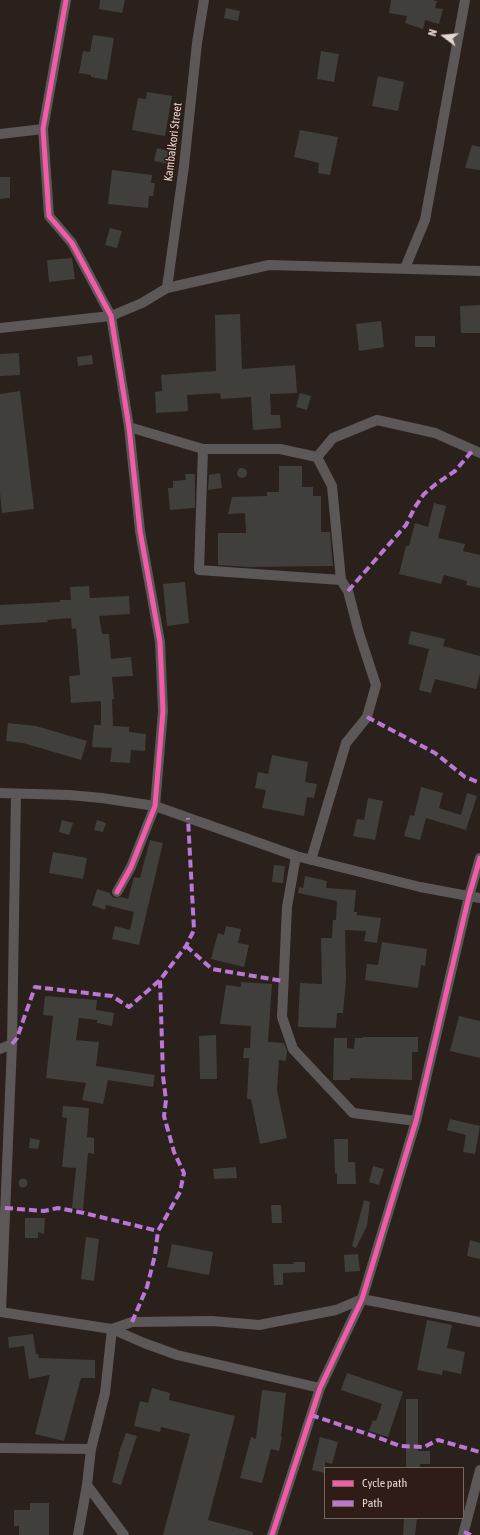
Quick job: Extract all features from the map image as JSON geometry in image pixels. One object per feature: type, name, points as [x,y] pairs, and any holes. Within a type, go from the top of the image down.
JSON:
[{"type":"street","points":[[66,0],[43,129],[49,216],[72,243],[112,316],[129,427],[140,531],[160,642],[163,711],[155,806],[131,867],[117,892]]},
{"type":"street","name":"Kambalkori Street","points":[[167,288],[184,166],[204,0]]},
{"type":"street","points":[[406,268],[425,220],[465,0]]},
{"type":"street","points":[[0,134],[43,129]]},
{"type":"street","points":[[0,328],[112,316],[142,303],[167,288],[269,265],[480,271]]},
{"type":"street","points":[[317,457],[333,438],[377,420],[435,433],[480,453]]},
{"type":"street","points":[[129,427],[203,448],[280,449],[317,457]]},
{"type":"street","points":[[203,448],[199,570],[341,580]]},
{"type":"street","points":[[311,860],[346,743],[367,717],[376,685],[359,633],[348,591],[341,580],[332,486],[317,457]]},
{"type":"street","points":[[0,793],[96,797],[155,806],[296,856],[420,887],[480,898]]},
{"type":"street","points":[[16,794],[12,1044],[0,1312],[112,1329],[177,1355],[320,1388]]},
{"type":"street","points":[[296,856],[287,907],[282,1017],[293,1049],[354,1113],[416,1121]]},
{"type":"street","points":[[272,1535],[320,1388],[362,1299],[416,1121],[469,896],[480,858]]},
{"type":"street","points":[[0,1049],[12,1044]]},
{"type":"street","points":[[112,1329],[132,1322],[212,1321],[259,1325],[336,1310],[362,1299],[480,1322]]},
{"type":"street","points":[[78,1535],[87,1485],[91,1449],[105,1394],[112,1329]]},
{"type":"street","points":[[0,1448],[91,1449]]},
{"type":"street","points":[[463,1535],[480,1470]]},
{"type":"street","points":[[87,1485],[124,1535]]},
{"type":"building","points":[[100,0],[125,0],[122,13],[99,9]]},
{"type":"building","points":[[391,0],[437,1],[435,8],[443,9],[439,24],[425,20],[423,29],[405,23],[407,16],[389,13]]},
{"type":"building","points":[[226,8],[240,11],[238,21],[224,18]]},
{"type":"building","points":[[93,35],[114,38],[107,80],[79,73],[83,51],[90,52]]},
{"type":"building","points":[[321,51],[339,54],[334,82],[317,79]]},
{"type":"building","points":[[378,76],[404,82],[398,111],[372,106]]},
{"type":"building","points":[[147,92],[172,96],[165,136],[132,130],[138,98],[146,99]]},
{"type":"building","points":[[300,130],[338,137],[330,175],[318,173],[319,163],[294,157]]},
{"type":"building","points":[[472,145],[480,147],[480,170],[465,168]]},
{"type":"building","points":[[157,148],[173,152],[170,164],[154,161]]},
{"type":"building","points":[[112,170],[152,175],[151,183],[155,183],[153,196],[149,196],[148,208],[108,204]]},
{"type":"building","points":[[0,177],[10,177],[10,198],[0,199]]},
{"type":"building","points":[[110,228],[122,231],[117,248],[105,245]]},
{"type":"building","points":[[72,258],[75,279],[49,282],[47,260]]},
{"type":"building","points":[[480,305],[480,333],[461,333],[460,306]]},
{"type":"building","points":[[240,314],[242,369],[295,365],[297,393],[270,394],[271,415],[280,415],[281,428],[253,430],[251,397],[221,399],[220,393],[187,395],[188,411],[156,413],[155,392],[162,391],[161,375],[216,371],[215,315]]},
{"type":"building","points":[[381,321],[384,347],[359,351],[356,324]]},
{"type":"building","points":[[415,336],[435,336],[435,347],[415,347]]},
{"type":"building","points":[[19,353],[20,375],[0,376],[0,354]]},
{"type":"building","points":[[92,355],[93,364],[78,366],[77,357]]},
{"type":"building","points":[[20,391],[34,509],[2,513],[0,493],[0,394]]},
{"type":"building","points":[[300,393],[311,396],[307,410],[296,407]]},
{"type":"building","points":[[279,466],[302,466],[302,487],[313,487],[313,496],[321,496],[321,532],[330,532],[333,566],[249,567],[218,565],[218,533],[246,533],[245,513],[228,514],[232,497],[267,496],[267,492],[279,492]]},
{"type":"building","points":[[242,468],[247,473],[242,478],[237,473]]},
{"type":"building","points":[[220,473],[222,488],[208,490],[209,475]]},
{"type":"building","points":[[185,474],[195,474],[195,508],[170,510],[168,488],[173,488],[173,481],[186,480]]},
{"type":"building","points":[[434,503],[446,506],[438,538],[465,544],[463,551],[480,555],[480,588],[466,585],[467,581],[444,575],[441,584],[399,574],[406,546],[409,546],[415,523],[428,527]]},
{"type":"building","points":[[185,582],[189,623],[167,626],[163,584]]},
{"type":"building","points":[[89,586],[90,598],[129,596],[130,614],[99,616],[102,634],[109,634],[111,659],[131,657],[133,676],[112,677],[114,699],[112,699],[113,726],[129,727],[129,732],[146,734],[145,751],[131,750],[130,763],[110,762],[112,748],[92,747],[94,725],[101,725],[101,701],[71,703],[69,676],[80,675],[76,628],[72,629],[71,618],[47,620],[48,622],[0,625],[0,605],[60,602],[60,600],[71,600],[70,587]]},
{"type":"building","points":[[411,631],[445,639],[443,646],[480,656],[480,673],[476,689],[435,679],[431,693],[419,690],[429,649],[408,644]]},
{"type":"building","points":[[8,723],[36,726],[87,741],[81,760],[23,743],[6,741]]},
{"type":"building","points":[[272,755],[308,762],[305,782],[317,784],[314,798],[307,797],[304,816],[262,808],[266,790],[255,788],[258,772],[268,774]]},
{"type":"building","points":[[421,787],[443,793],[439,808],[461,815],[467,793],[477,796],[466,830],[426,818],[420,840],[404,836],[410,815],[414,816]]},
{"type":"building","points":[[368,798],[383,801],[375,840],[353,836],[357,819],[364,820]]},
{"type":"building","points":[[62,820],[73,823],[69,835],[59,832]]},
{"type":"building","points":[[97,820],[106,823],[103,832],[94,830]]},
{"type":"building","points":[[150,840],[163,843],[139,945],[112,939],[115,926],[130,930],[134,912],[106,905],[105,910],[92,905],[97,889],[110,893],[114,898],[121,897],[128,899],[134,877],[140,878]]},
{"type":"building","points":[[53,852],[87,858],[83,879],[49,873]]},
{"type":"building","points":[[274,865],[285,866],[283,883],[272,882]]},
{"type":"building","points":[[305,876],[327,881],[326,888],[356,890],[354,912],[357,912],[357,915],[381,918],[377,943],[364,941],[366,931],[345,930],[346,980],[343,1013],[337,1013],[336,1028],[298,1027],[300,983],[322,984],[321,938],[332,938],[333,920],[336,920],[337,901],[298,893],[299,887],[303,888]]},
{"type":"building","points":[[226,926],[241,929],[238,943],[249,945],[244,967],[211,959],[218,933],[224,935]]},
{"type":"building","points":[[382,942],[427,949],[425,966],[421,965],[418,988],[365,980],[367,964],[378,965]]},
{"type":"building","points":[[241,982],[272,984],[268,1042],[284,1043],[287,1051],[286,1061],[279,1060],[277,1090],[287,1138],[260,1144],[251,1099],[247,1099],[249,1058],[243,1058],[244,1048],[250,1048],[251,1026],[220,1024],[226,985],[241,987]]},
{"type":"building","points":[[45,996],[97,1000],[96,1010],[114,1013],[112,1026],[97,1023],[97,1020],[79,1018],[76,1040],[99,1042],[96,1066],[155,1075],[153,1087],[108,1080],[103,1104],[82,1100],[86,1083],[46,1078],[53,1016],[43,1015]]},
{"type":"building","points":[[459,1016],[480,1021],[480,1058],[450,1051]]},
{"type":"building","points":[[216,1035],[217,1079],[200,1079],[199,1036]]},
{"type":"building","points":[[418,1037],[418,1052],[412,1052],[412,1080],[350,1078],[350,1080],[333,1080],[334,1038],[347,1038],[347,1048],[354,1049],[355,1038]]},
{"type":"building","points":[[63,1106],[89,1108],[87,1137],[94,1138],[94,1154],[88,1153],[83,1210],[72,1208],[76,1168],[62,1167],[67,1118],[62,1117]]},
{"type":"building","points":[[450,1119],[480,1126],[475,1154],[463,1152],[466,1135],[447,1130]]},
{"type":"building","points":[[30,1138],[40,1140],[38,1149],[29,1148]]},
{"type":"building","points":[[334,1139],[348,1139],[348,1162],[355,1162],[356,1184],[337,1184],[337,1173],[335,1173]]},
{"type":"building","points":[[373,1166],[384,1169],[379,1185],[369,1182]]},
{"type":"building","points":[[236,1167],[237,1178],[214,1179],[213,1169]]},
{"type":"building","points":[[23,1178],[28,1183],[23,1188],[18,1183]]},
{"type":"building","points":[[364,1200],[370,1202],[367,1226],[356,1248],[352,1246]]},
{"type":"building","points":[[271,1205],[281,1205],[282,1223],[272,1223]]},
{"type":"building","points":[[25,1218],[45,1218],[44,1234],[38,1232],[38,1238],[25,1238]]},
{"type":"building","points":[[86,1237],[99,1239],[94,1281],[81,1279]]},
{"type":"building","points":[[470,1240],[480,1243],[480,1259],[467,1256]]},
{"type":"building","points":[[172,1244],[213,1252],[209,1275],[167,1267]]},
{"type":"building","points":[[358,1254],[360,1271],[345,1272],[344,1255]]},
{"type":"building","points":[[293,1262],[305,1262],[305,1272],[283,1273],[283,1285],[274,1285],[273,1264],[294,1264]]},
{"type":"building","points":[[427,1320],[452,1325],[447,1348],[465,1352],[461,1374],[443,1370],[442,1375],[417,1370]]},
{"type":"building","points":[[33,1334],[36,1354],[38,1354],[39,1358],[95,1360],[95,1378],[81,1378],[64,1441],[35,1434],[50,1375],[29,1379],[24,1346],[9,1348],[8,1337]]},
{"type":"building","points":[[347,1373],[403,1392],[388,1437],[369,1431],[373,1420],[376,1421],[382,1404],[341,1390]]},
{"type":"building","points":[[152,1388],[170,1393],[169,1400],[235,1416],[208,1520],[253,1532],[253,1535],[163,1535],[190,1434],[161,1427],[160,1432],[134,1426],[140,1401],[148,1403]]},
{"type":"building","points":[[262,1390],[286,1393],[282,1437],[279,1451],[271,1449],[262,1483],[240,1478],[251,1437],[256,1439]]},
{"type":"building","points":[[406,1399],[418,1399],[418,1451],[430,1451],[430,1464],[420,1464],[420,1467],[406,1467]]},
{"type":"building","points":[[126,1433],[137,1436],[121,1485],[112,1482],[118,1455]]},
{"type":"building","points":[[320,1437],[338,1442],[332,1464],[325,1462],[324,1473],[312,1470]]},
{"type":"building","points":[[30,1503],[49,1503],[49,1535],[19,1535],[19,1526],[14,1526],[14,1510],[30,1510]]},
{"type":"building","points":[[404,1519],[417,1519],[415,1535],[403,1535]]},
{"type":"marked path","points":[[348,591],[406,525],[415,507],[424,494],[455,471],[473,450]]},
{"type":"marked path","points":[[367,717],[435,753],[465,777],[480,783]]},
{"type":"marked path","points":[[12,1044],[17,1038],[35,987],[112,996],[129,1007],[160,980],[186,946],[194,930],[188,818]]},
{"type":"marked path","points":[[186,946],[212,969],[283,981]]},
{"type":"marked path","points":[[132,1322],[147,1287],[155,1255],[158,1231],[180,1192],[184,1173],[174,1152],[164,1116],[166,1100],[163,1076],[160,980]]},
{"type":"marked path","points":[[5,1208],[44,1211],[58,1208],[158,1231]]},
{"type":"marked path","points":[[311,1415],[400,1446],[424,1447],[438,1440],[480,1452]]},
{"type":"marked path","points":[[464,1532],[471,1535]]},
{"type":"cycle path","points":[[66,0],[43,129],[49,216],[72,243],[111,316],[129,427],[140,531],[160,642],[163,711],[155,806],[131,867],[117,892]]},
{"type":"cycle path","points":[[272,1535],[320,1388],[362,1299],[416,1121],[469,896],[480,858]]}]
